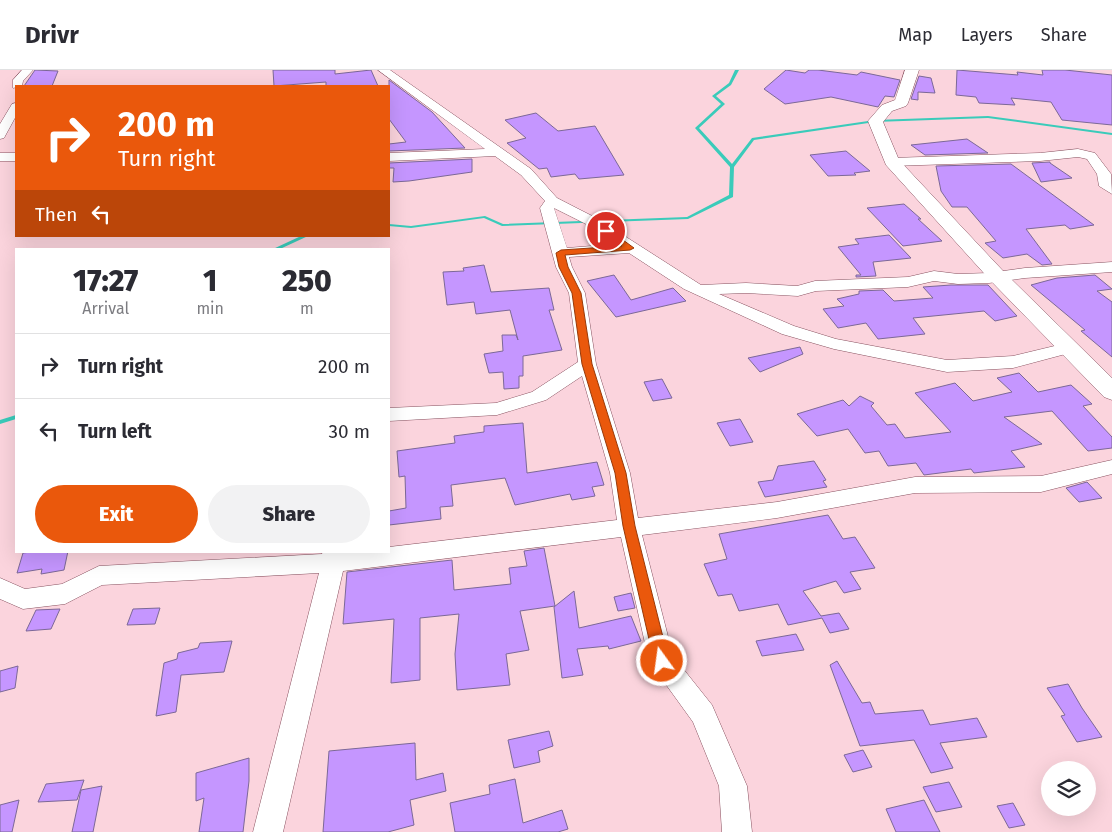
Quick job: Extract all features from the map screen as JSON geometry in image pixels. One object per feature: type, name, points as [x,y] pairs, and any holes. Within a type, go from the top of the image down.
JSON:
[{"type":"street","points":[[17,85],[18,80],[28,70]]},
{"type":"street","points":[[383,70],[400,77],[526,172],[552,201],[593,222],[630,248],[700,290],[746,314],[788,330],[834,344],[947,366],[1013,362],[1067,348]]},
{"type":"street","points":[[912,70],[901,103],[887,108],[875,121],[892,162],[998,277],[1112,392]]},
{"type":"street","points":[[0,135],[15,108]]},
{"type":"street","points":[[390,157],[499,152]]},
{"type":"street","points":[[892,162],[1040,157],[1078,153],[1091,156],[1104,174],[1104,183],[1112,190]]},
{"type":"street","points":[[0,157],[15,157]]},
{"type":"street","points":[[552,201],[546,208],[564,267],[577,293],[587,364],[620,473],[629,526],[662,661],[703,714],[734,786],[737,832]]},
{"type":"street","points":[[561,253],[630,248]]},
{"type":"street","points":[[700,290],[746,288],[798,291],[815,286],[908,282],[934,276],[958,279],[998,277],[1112,266]]},
{"type":"street","points":[[390,415],[497,409],[539,396],[587,364]]},
{"type":"street","points":[[390,551],[777,510],[915,484],[1040,484],[1112,467]]},
{"type":"street","points":[[0,588],[23,599],[65,594],[99,576],[372,553]]},
{"type":"street","points":[[268,832],[334,557]]},
{"type":"building","points":[[35,70],[58,71],[52,85],[25,85]]},
{"type":"building","points":[[273,70],[335,70],[335,74],[371,70],[378,85],[326,85],[326,82],[274,85]]},
{"type":"building","points":[[786,70],[805,73],[809,70],[818,70],[857,75],[861,72],[900,80],[894,97],[885,96],[878,107],[831,97],[785,104],[764,89]]},
{"type":"building","points":[[957,70],[1043,75],[1042,70],[1065,70],[1112,75],[1112,125],[1062,120],[1051,102],[1011,98],[1015,105],[979,103],[976,97],[956,95]]},
{"type":"building","points":[[919,76],[931,78],[935,93],[918,92],[918,100],[911,99]]},
{"type":"building","points":[[389,80],[432,112],[465,148],[390,151],[390,144],[406,142],[390,120]]},
{"type":"building","points":[[536,113],[558,131],[595,126],[624,175],[579,179],[575,174],[551,177],[547,168],[539,169],[507,143],[526,138],[505,120]]},
{"type":"building","points":[[967,139],[988,153],[925,155],[911,145]]},
{"type":"building","points":[[846,151],[870,171],[854,173],[856,175],[828,176],[810,155]]},
{"type":"building","points":[[472,159],[472,172],[393,182],[394,168],[390,168],[390,163]]},
{"type":"building","points":[[1050,162],[1072,178],[1041,182],[1032,163]]},
{"type":"building","points":[[1011,164],[1094,225],[1070,229],[1065,225],[1026,229],[1052,264],[1042,265],[1027,254],[1003,258],[985,243],[996,241],[967,207],[952,207],[941,191],[936,166]]},
{"type":"building","points":[[904,204],[942,241],[903,246],[867,208]]},
{"type":"building","points":[[889,235],[911,258],[873,262],[876,276],[856,277],[856,275],[861,275],[838,247],[859,244],[855,239]]},
{"type":"building","points":[[484,265],[491,292],[549,288],[554,310],[549,310],[562,350],[523,356],[523,376],[519,376],[519,388],[504,389],[503,372],[489,373],[484,354],[503,351],[502,335],[516,335],[518,340],[510,310],[476,314],[474,302],[447,305],[443,272],[464,271],[463,268]]},
{"type":"building","points":[[614,275],[631,300],[673,288],[686,301],[616,317],[587,281]]},
{"type":"building","points":[[1095,275],[1112,289],[1097,291],[1112,302],[1112,357],[1081,331],[1085,330],[1031,285],[1057,278]]},
{"type":"building","points":[[988,285],[1017,316],[995,321],[984,311],[913,318],[925,334],[878,339],[866,323],[838,328],[823,309],[844,306],[837,299],[859,294],[859,291],[883,290],[894,301],[933,298],[923,287]]},
{"type":"building","points":[[800,347],[803,354],[760,372],[748,358]]},
{"type":"building","points":[[1019,373],[1038,392],[1071,385],[1092,404],[1083,406],[1112,437],[1112,448],[1088,451],[1052,411],[1004,417],[1042,444],[1011,451],[1025,467],[974,473],[971,469],[924,475],[916,463],[888,466],[879,451],[865,453],[848,429],[817,436],[797,414],[843,400],[849,406],[860,396],[874,403],[871,406],[887,425],[895,424],[905,438],[951,432],[915,393],[955,383],[973,401],[1012,392],[997,378]]},
{"type":"building","points":[[662,379],[672,398],[653,401],[644,382]]},
{"type":"building","points":[[740,419],[753,442],[730,446],[717,423]]},
{"type":"building","points":[[523,423],[527,473],[597,462],[604,485],[592,487],[595,496],[572,500],[570,494],[515,505],[505,478],[451,485],[453,506],[440,507],[441,519],[390,525],[390,511],[406,508],[405,476],[399,477],[397,451],[455,443],[454,436],[484,432],[484,426]]},
{"type":"building","points":[[814,461],[826,480],[823,481],[827,487],[765,497],[758,482],[773,480],[778,466]]},
{"type":"building","points":[[1087,482],[1102,498],[1079,502],[1066,488]]},
{"type":"building","points":[[828,515],[843,539],[855,537],[875,568],[850,572],[861,589],[844,593],[836,581],[803,591],[821,616],[839,613],[849,629],[830,633],[822,618],[788,625],[778,604],[739,611],[732,594],[718,596],[704,564],[727,559],[719,534]]},
{"type":"building","points":[[544,548],[555,606],[520,611],[529,650],[506,654],[510,685],[457,690],[455,654],[459,614],[420,618],[420,680],[391,683],[394,619],[343,624],[347,572],[452,560],[454,590],[511,584],[509,568],[527,566],[524,551]]},
{"type":"building","points":[[23,553],[68,553],[64,570],[41,574],[42,569],[17,573]]},
{"type":"building","points":[[574,591],[579,628],[631,616],[641,641],[609,649],[608,646],[577,649],[583,675],[562,678],[554,607]]},
{"type":"building","points":[[631,593],[635,608],[618,611],[614,597]]},
{"type":"building","points":[[160,608],[155,624],[127,625],[133,609]]},
{"type":"building","points":[[60,609],[51,629],[26,631],[36,610]]},
{"type":"building","points":[[796,634],[804,650],[762,656],[756,641]]},
{"type":"building","points":[[232,641],[224,672],[181,675],[176,712],[156,716],[164,663],[177,659],[178,653],[198,648],[200,643]]},
{"type":"building","points":[[837,661],[862,703],[870,702],[875,714],[923,710],[930,725],[977,718],[987,737],[940,743],[953,768],[931,773],[914,740],[860,746],[830,665]]},
{"type":"building","points":[[18,666],[15,688],[0,692],[0,671]]},
{"type":"building","points":[[1068,684],[1102,737],[1077,742],[1061,716],[1065,715],[1047,688]]},
{"type":"building","points":[[549,731],[553,746],[538,751],[540,762],[514,768],[508,740]]},
{"type":"building","points":[[415,743],[416,780],[443,773],[446,791],[410,800],[414,825],[388,832],[323,832],[329,751]]},
{"type":"building","points":[[863,750],[872,767],[853,772],[844,755]]},
{"type":"building","points":[[249,758],[249,781],[243,832],[199,832],[204,798],[196,801],[196,773]]},
{"type":"building","points":[[515,779],[523,823],[562,810],[568,829],[558,832],[455,832],[450,803],[490,794],[489,785]]},
{"type":"building","points":[[84,780],[77,800],[38,802],[46,784]]},
{"type":"building","points":[[949,782],[962,807],[936,812],[923,787]]},
{"type":"building","points":[[102,786],[93,832],[72,832],[81,790]]},
{"type":"building","points":[[19,800],[12,832],[0,832],[0,805]]},
{"type":"building","points":[[924,800],[940,832],[896,832],[886,809]]},
{"type":"building","points":[[1013,803],[1025,825],[1009,828],[997,806]]},
{"type":"waterway","points":[[732,167],[697,128],[723,104],[714,96],[730,84],[737,70]]},
{"type":"waterway","points":[[732,167],[753,139],[875,121],[988,117],[1112,134]]},
{"type":"waterway","points":[[390,225],[411,227],[485,217],[502,225],[688,218],[731,196],[732,167]]},
{"type":"waterway","points":[[277,248],[304,237]]},
{"type":"waterway","points":[[0,422],[15,417]]},
{"type":"route","points":[[606,231],[630,248],[561,253],[564,267],[577,293],[587,364],[620,473],[629,526],[662,661]]}]
